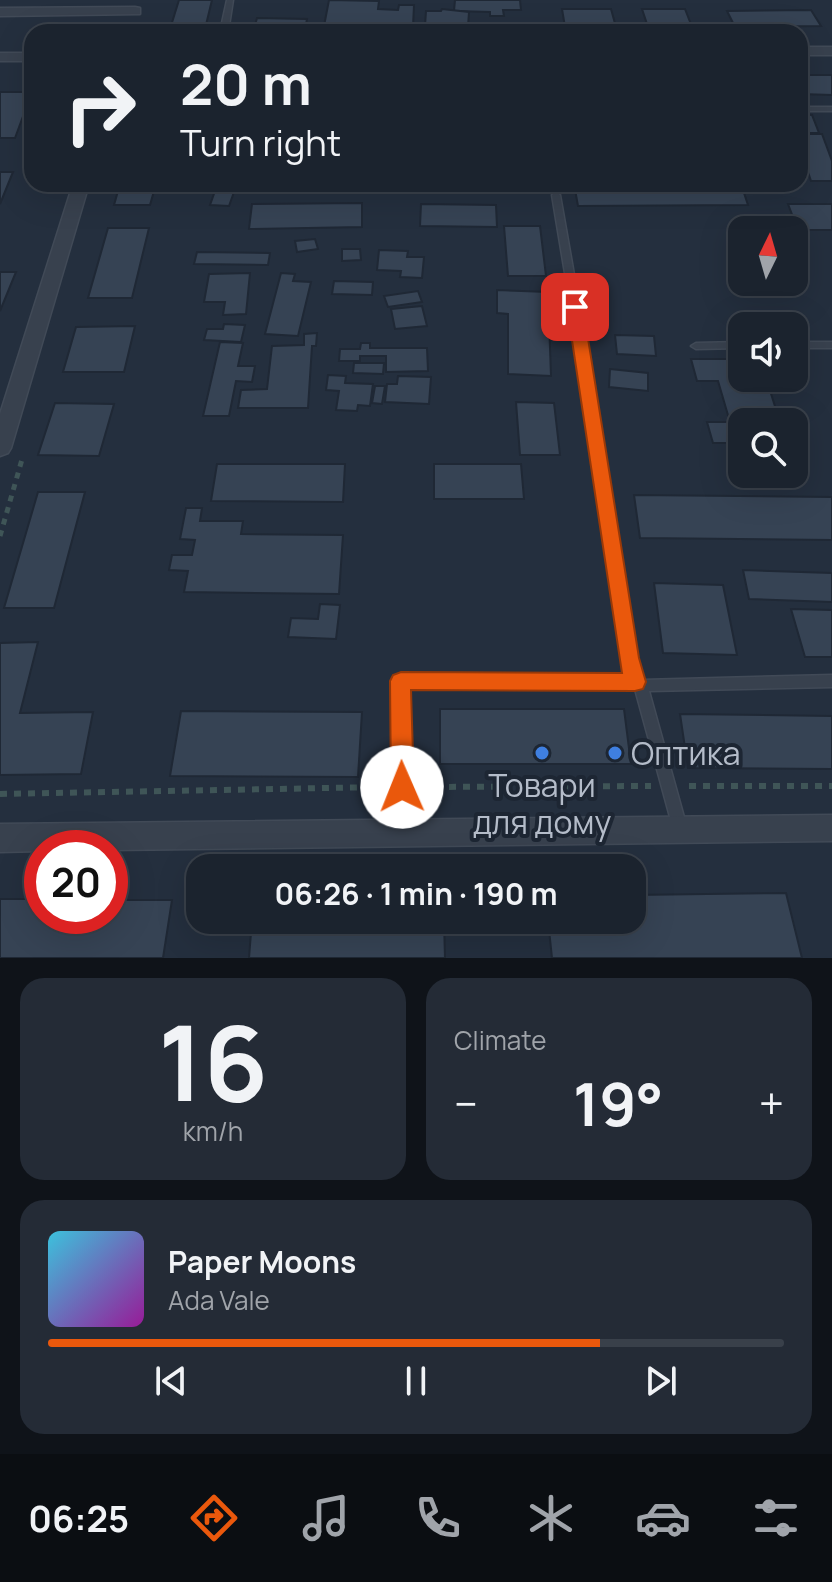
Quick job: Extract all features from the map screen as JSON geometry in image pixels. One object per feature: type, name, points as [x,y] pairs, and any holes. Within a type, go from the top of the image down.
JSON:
[{"type":"street","points":[[0,12],[135,11]]},
{"type":"street","points":[[808,51],[832,51]]},
{"type":"street","points":[[0,57],[24,57]]},
{"type":"street","points":[[0,448],[79,192]]},
{"type":"street","points":[[0,838],[832,828]]},
{"type":"lane","points":[[226,24],[230,0]]},
{"type":"lane","points":[[808,109],[832,109]]},
{"type":"lane","points":[[556,195],[590,394],[628,658],[681,830]]},
{"type":"lane","points":[[696,346],[728,345]]},
{"type":"lane","points":[[808,345],[832,345]]},
{"type":"lane","points":[[403,834],[401,681],[638,684],[832,681]]},
{"type":"building","points":[[179,0],[212,0],[206,24],[172,24]]},
{"type":"building","points":[[329,0],[379,1],[378,9],[398,10],[399,5],[414,5],[413,24],[324,24]]},
{"type":"building","points":[[455,0],[520,0],[521,10],[503,10],[504,16],[490,16],[490,12],[454,11]]},
{"type":"building","points":[[562,9],[611,9],[615,24],[564,24]]},
{"type":"building","points":[[642,9],[685,9],[691,24],[647,24]]},
{"type":"building","points":[[811,10],[821,26],[734,24],[727,11]]},
{"type":"building","points":[[426,11],[469,12],[468,24],[425,24]]},
{"type":"building","points":[[257,18],[307,19],[306,24],[255,24]]},
{"type":"building","points":[[808,75],[832,75],[832,95],[808,94]]},
{"type":"building","points":[[0,92],[24,92],[24,114],[15,138],[0,138]]},
{"type":"building","points":[[808,115],[812,115],[819,133],[808,133]]},
{"type":"building","points":[[808,134],[822,134],[832,161],[832,181],[811,181],[808,172]]},
{"type":"building","points":[[0,172],[13,172],[0,204]]},
{"type":"building","points":[[118,192],[154,192],[150,205],[114,205]]},
{"type":"building","points":[[215,192],[234,192],[229,206],[210,205]]},
{"type":"building","points":[[575,192],[744,192],[748,205],[578,206]]},
{"type":"building","points":[[362,203],[362,227],[249,229],[252,204]]},
{"type":"building","points":[[421,204],[496,205],[497,227],[420,226]]},
{"type":"building","points":[[788,204],[832,204],[832,230],[808,230],[808,216],[793,216]]},
{"type":"building","points":[[504,226],[540,226],[546,276],[508,276]]},
{"type":"building","points":[[108,228],[149,228],[132,298],[88,298]]},
{"type":"building","points":[[315,239],[318,249],[297,252],[295,241]]},
{"type":"building","points":[[342,249],[360,249],[361,260],[342,261]]},
{"type":"building","points":[[379,250],[408,251],[407,257],[424,257],[422,278],[400,277],[401,271],[377,270]]},
{"type":"building","points":[[197,252],[270,253],[268,265],[194,264]]},
{"type":"building","points":[[0,272],[16,272],[0,311]]},
{"type":"building","points":[[250,273],[246,314],[223,315],[225,302],[204,302],[209,274]]},
{"type":"building","points":[[281,273],[295,274],[293,281],[311,282],[298,336],[265,334]]},
{"type":"building","points":[[334,281],[373,282],[372,295],[332,294]]},
{"type":"building","points":[[497,290],[548,292],[551,376],[508,374],[508,314],[497,313]]},
{"type":"building","points":[[418,291],[422,302],[388,307],[384,296]]},
{"type":"building","points":[[422,306],[427,326],[395,329],[391,309]]},
{"type":"building","points":[[224,324],[245,325],[241,342],[204,340],[207,329],[223,329]]},
{"type":"building","points":[[135,326],[124,372],[63,372],[76,327]]},
{"type":"building","points":[[317,333],[316,346],[312,346],[308,408],[238,408],[241,390],[267,389],[272,346],[304,345],[304,334]]},
{"type":"building","points":[[615,335],[654,336],[656,356],[617,354]]},
{"type":"building","points":[[220,342],[243,343],[238,366],[255,366],[252,382],[236,381],[229,416],[203,416]]},
{"type":"building","points":[[361,343],[370,343],[370,348],[427,348],[428,371],[386,372],[386,356],[360,356],[360,361],[339,361],[340,349],[360,349]]},
{"type":"building","points":[[691,359],[728,359],[728,392],[770,392],[776,408],[728,408],[728,415],[718,381],[697,381]]},
{"type":"building","points":[[354,363],[384,363],[383,374],[353,373]]},
{"type":"building","points":[[610,369],[648,373],[648,391],[609,387]]},
{"type":"building","points":[[328,375],[346,376],[345,383],[373,384],[370,406],[358,405],[357,411],[336,410],[339,391],[326,390]]},
{"type":"building","points":[[398,376],[431,377],[429,404],[385,402],[387,384],[397,384]]},
{"type":"building","points":[[375,386],[385,386],[382,404],[372,403]]},
{"type":"building","points":[[516,402],[554,403],[560,455],[520,455]]},
{"type":"building","points":[[55,403],[114,404],[99,456],[38,455]]},
{"type":"building","points":[[707,422],[728,422],[728,443],[713,443]]},
{"type":"building","points":[[217,464],[345,464],[343,502],[211,501]]},
{"type":"building","points":[[434,464],[521,464],[524,499],[434,499]]},
{"type":"building","points":[[38,492],[85,492],[54,608],[4,608]]},
{"type":"building","points":[[634,495],[832,497],[832,540],[640,538]]},
{"type":"building","points":[[186,508],[202,508],[200,521],[243,521],[241,534],[343,535],[339,594],[184,592],[188,571],[169,570],[172,555],[192,555],[195,540],[180,539]]},
{"type":"building","points":[[743,570],[832,573],[832,602],[749,599]]},
{"type":"building","points":[[654,583],[723,585],[737,655],[663,653]]},
{"type":"building","points":[[320,604],[340,605],[336,639],[288,637],[291,618],[318,619]]},
{"type":"building","points":[[791,609],[832,610],[832,657],[805,657]]},
{"type":"building","points":[[38,642],[20,713],[93,712],[81,774],[0,775],[0,643]]},
{"type":"building","points":[[440,709],[624,709],[631,764],[440,764]]},
{"type":"building","points":[[181,711],[362,712],[358,777],[170,776]]},
{"type":"building","points":[[680,714],[832,716],[832,769],[688,768]]},
{"type":"building","points":[[786,893],[802,958],[552,958],[549,934],[646,934],[646,895]]},
{"type":"building","points":[[0,899],[24,899],[24,934],[128,934],[128,900],[172,900],[163,958],[0,958]]},
{"type":"building","points":[[251,934],[444,934],[445,958],[249,958]]},
{"type":"place","name":"Товари для дому","points":[[542,753]]},
{"type":"place","name":"Оптика","points":[[615,753]]},
{"type":"route","points":[[402,787],[401,681],[635,682],[628,658],[575,307]]}]
